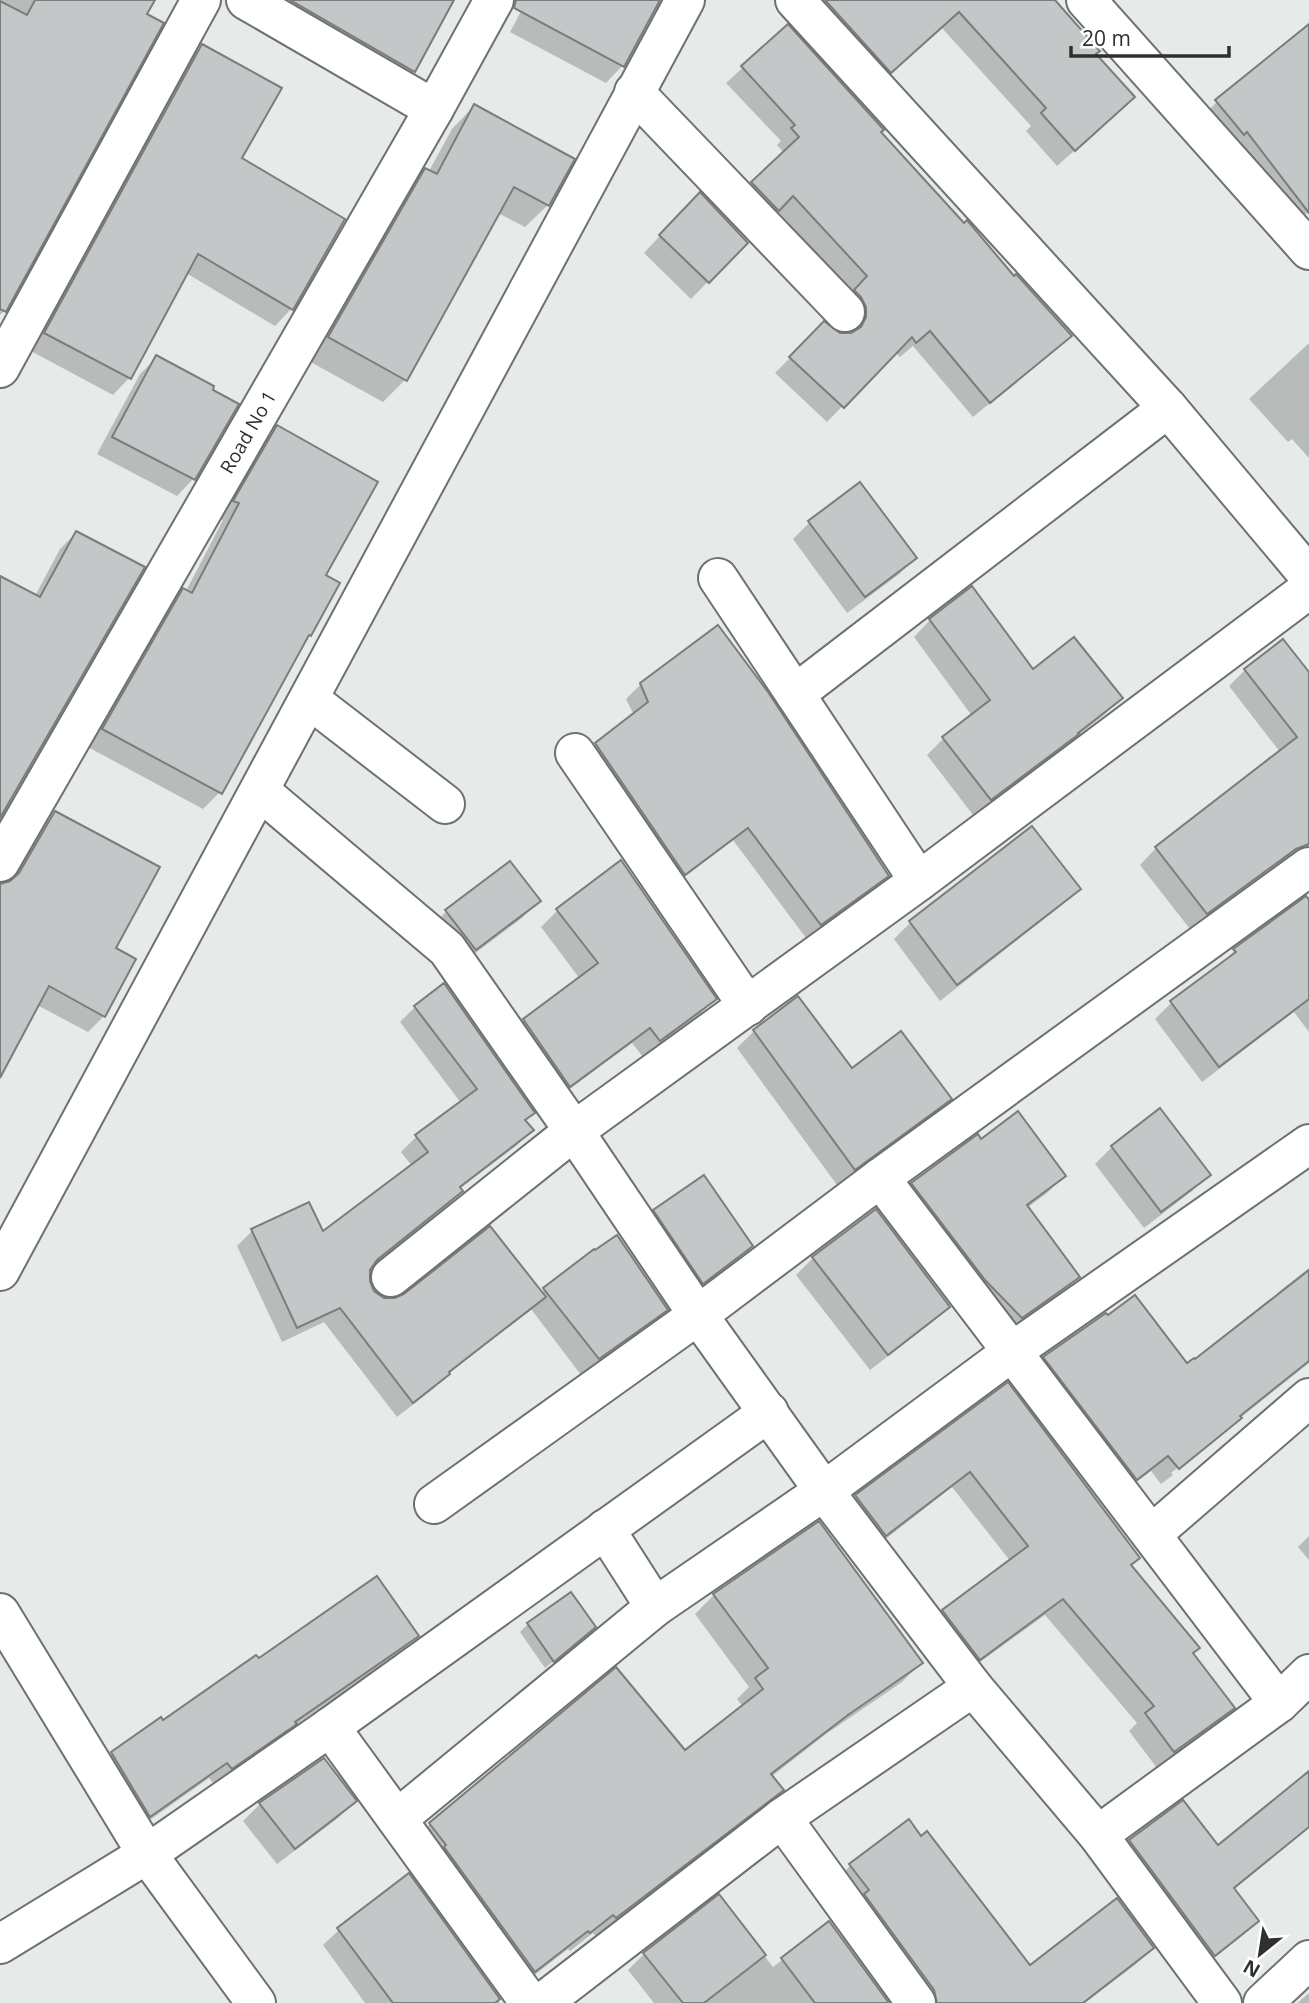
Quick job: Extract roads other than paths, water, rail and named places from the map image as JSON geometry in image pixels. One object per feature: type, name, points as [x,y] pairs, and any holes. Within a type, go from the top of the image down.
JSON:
[{"type":"street","points":[[0,368],[201,0]]},
{"type":"street","points":[[246,0],[434,109]]},
{"type":"street","name":"Road No 1","points":[[0,862],[434,109],[494,0]]},
{"type":"street","points":[[0,1271],[685,0]]},
{"type":"street","points":[[794,0],[1168,408],[1309,576]]},
{"type":"street","points":[[1086,0],[1309,250]]},
{"type":"street","points":[[634,92],[845,312]]},
{"type":"street","points":[[796,694],[1168,408]]},
{"type":"street","points":[[718,578],[919,881]]},
{"type":"street","points":[[391,1277],[574,1131],[919,881],[1309,589]]},
{"type":"street","points":[[309,699],[445,804]]},
{"type":"street","points":[[575,752],[748,1006]]},
{"type":"street","points":[[260,791],[447,949],[698,1315],[824,1491],[973,1687],[1098,1835],[1222,2003]]},
{"type":"street","points":[[434,1504],[698,1315],[880,1178],[1309,867]]},
{"type":"street","points":[[397,1819],[655,1607],[824,1491],[1013,1351],[1309,1144]]},
{"type":"street","points":[[880,1178],[1279,1703]]},
{"type":"street","points":[[1152,1534],[1309,1398]]},
{"type":"street","points":[[0,1944],[147,1854],[330,1727],[769,1412]]},
{"type":"street","points":[[605,1529],[655,1607]]},
{"type":"street","points":[[0,1613],[147,1854],[256,2003]]},
{"type":"street","points":[[1098,1835],[1279,1703],[1309,1674]]},
{"type":"street","points":[[542,2003],[782,1818],[973,1687]]},
{"type":"street","points":[[330,1727],[530,2003]]},
{"type":"street","points":[[782,1818],[909,2001]]},
{"type":"street","points":[[1263,2003],[1309,1960]]}]
